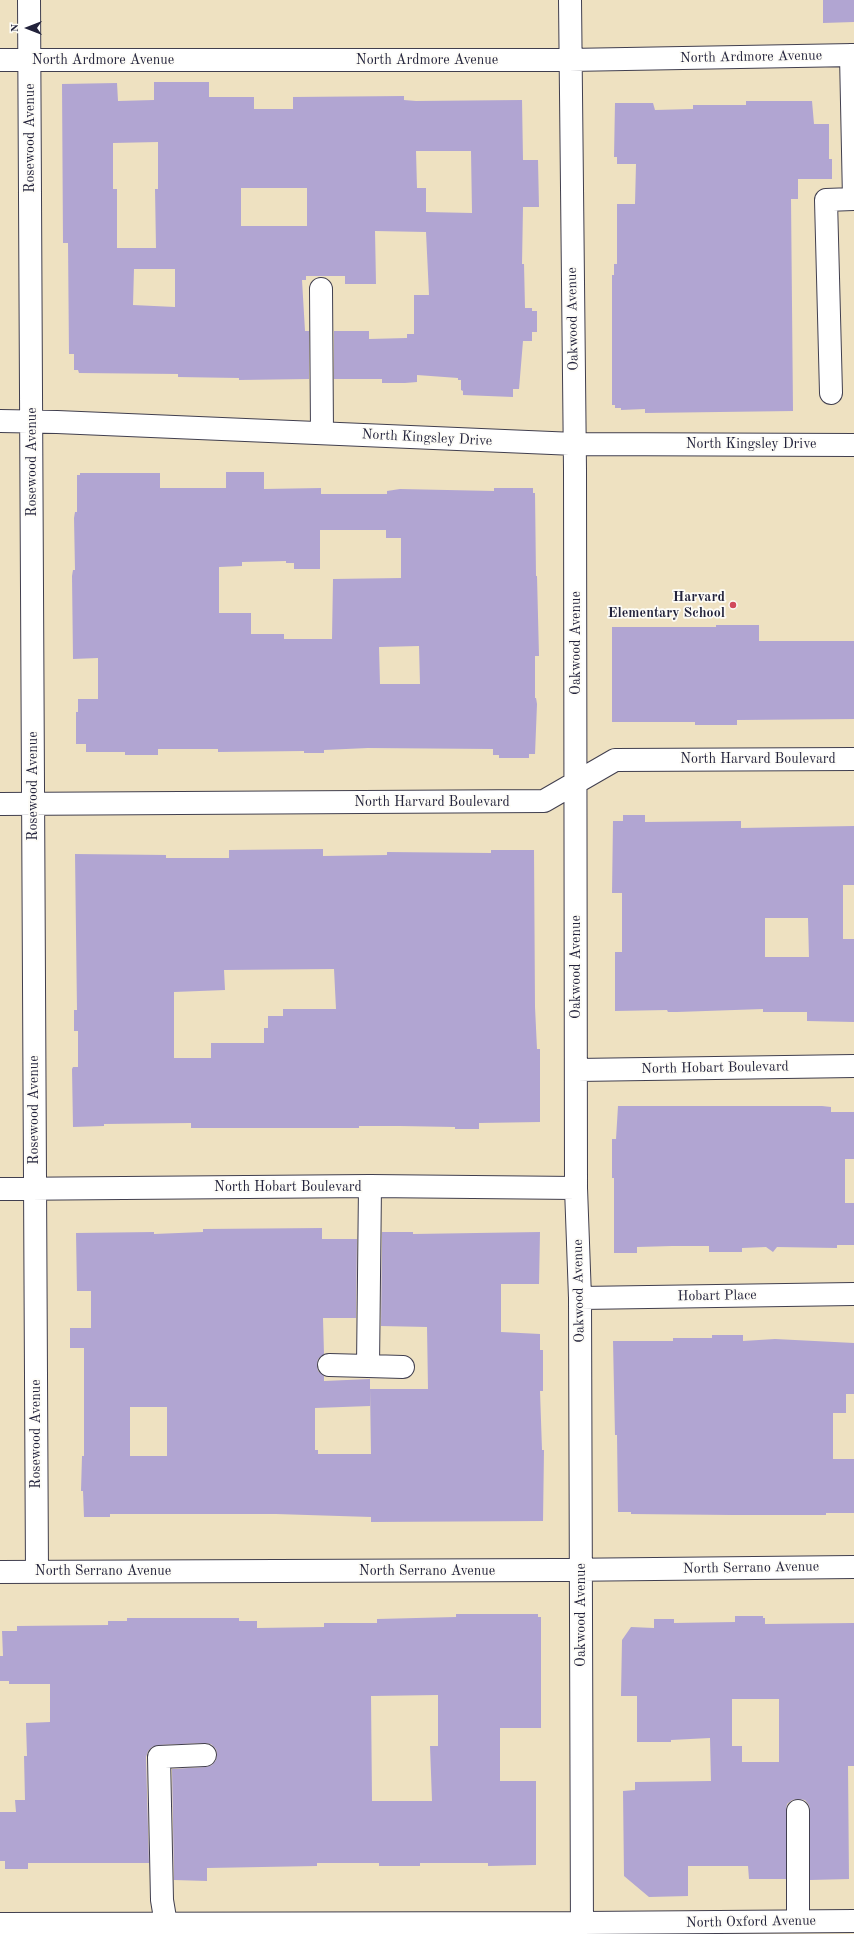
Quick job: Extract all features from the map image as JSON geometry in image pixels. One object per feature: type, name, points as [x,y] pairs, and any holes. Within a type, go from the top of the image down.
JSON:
[{"type":"street","name":"Rosewood Avenue","points":[[29,0],[37,1571]]},
{"type":"street","name":"Oakwood Avenue","points":[[570,0],[569,60],[574,444],[576,782],[576,1188],[580,1298],[582,1929]]},
{"type":"street","name":"North Ardmore Avenue","points":[[0,60],[569,60],[852,55]]},
{"type":"street","points":[[832,393],[826,200],[854,199],[852,55]]},
{"type":"street","points":[[321,289],[322,433]]},
{"type":"street","name":"North Kingsley Drive","points":[[0,420],[32,420],[574,444],[854,444]]},
{"type":"street","name":"North Harvard Boulevard","points":[[0,804],[544,801],[615,760],[854,759]]},
{"type":"street","name":"North Hobart Boulevard","points":[[576,1070],[854,1066]]},
{"type":"street","points":[[368,1366],[370,1186]]},
{"type":"street","name":"North Hobart Boulevard","points":[[0,1189],[370,1186],[576,1188]]},
{"type":"street","name":"Hobart Place","points":[[580,1298],[854,1294]]},
{"type":"street","points":[[329,1365],[403,1366]]},
{"type":"street","name":"North Serrano Avenue","points":[[0,1572],[581,1570],[854,1567]]},
{"type":"street","points":[[179,1927],[162,1900],[159,1757],[205,1755]]},
{"type":"street","points":[[798,1811],[798,1921]]},
{"type":"street","name":"North Oxford Avenue","points":[[0,1924],[179,1927],[582,1929],[798,1921],[854,1921]]},
{"type":"building","points":[[823,0],[854,0],[854,22],[823,23]]},
{"type":"building","points":[[154,82],[209,82],[209,97],[254,97],[254,109],[293,109],[293,97],[404,96],[404,100],[416,101],[522,100],[523,160],[538,160],[539,207],[523,207],[522,264],[524,264],[525,308],[532,308],[532,311],[537,311],[537,332],[532,332],[532,341],[523,341],[519,389],[513,389],[513,397],[463,395],[463,391],[461,390],[461,380],[458,380],[458,378],[417,375],[417,382],[405,383],[382,383],[382,379],[334,379],[334,331],[369,331],[369,339],[407,338],[407,334],[414,334],[414,295],[429,295],[426,232],[375,231],[376,284],[345,284],[345,276],[306,276],[306,280],[302,280],[305,331],[309,331],[309,379],[239,380],[239,378],[178,377],[178,374],[79,373],[78,370],[74,370],[74,354],[69,354],[68,243],[63,243],[62,84],[117,83],[118,101],[154,100]],"holes":[[[158,142],[158,189],[155,189],[156,248],[117,248],[117,189],[113,189],[113,143]],[[416,151],[471,151],[472,213],[426,212],[426,188],[417,188]],[[241,188],[307,188],[307,226],[241,226]],[[134,269],[175,269],[175,307],[133,305]]]},
{"type":"building","points":[[746,101],[812,101],[814,124],[829,124],[829,159],[832,159],[832,179],[798,179],[798,199],[791,199],[793,411],[645,413],[645,409],[621,410],[621,408],[615,408],[615,405],[612,405],[612,275],[614,275],[614,264],[617,264],[617,204],[635,204],[636,164],[617,164],[617,157],[614,157],[615,103],[653,103],[655,110],[693,109],[693,105],[746,105]]},
{"type":"building","points":[[226,472],[264,472],[264,489],[321,488],[321,494],[387,494],[387,491],[400,489],[494,491],[494,488],[533,488],[533,493],[535,493],[539,656],[535,656],[535,698],[537,704],[535,754],[529,754],[529,758],[499,758],[499,755],[493,755],[493,749],[368,748],[324,750],[324,753],[304,753],[304,751],[218,752],[218,749],[158,749],[158,755],[125,755],[125,752],[86,752],[86,744],[76,744],[76,712],[78,712],[78,699],[98,699],[98,658],[73,659],[72,576],[73,570],[75,570],[74,518],[75,512],[77,512],[77,475],[80,475],[80,473],[160,473],[160,488],[226,488]],"holes":[[[320,530],[386,530],[386,538],[401,538],[401,578],[333,579],[332,639],[284,639],[284,634],[251,634],[251,613],[219,613],[219,567],[242,566],[242,562],[286,561],[286,563],[294,563],[294,569],[320,569]],[[419,646],[420,684],[380,684],[379,647]]]},
{"type":"building","points":[[716,625],[759,625],[759,641],[854,641],[854,719],[737,720],[737,725],[695,725],[695,722],[612,722],[612,627],[716,627]]},
{"type":"building","points":[[623,815],[645,815],[645,822],[741,821],[741,828],[854,826],[854,885],[843,885],[843,939],[854,939],[854,1022],[807,1021],[807,1012],[763,1012],[763,1009],[677,1012],[668,1012],[667,1010],[615,1011],[615,952],[622,952],[622,893],[612,893],[613,821],[623,821]],"holes":[[[765,918],[808,918],[809,957],[765,957]]]},
{"type":"building","points":[[323,849],[323,856],[387,855],[387,852],[491,853],[491,850],[534,850],[535,1007],[537,1049],[540,1049],[540,1122],[479,1123],[479,1129],[400,1126],[359,1126],[359,1128],[191,1128],[191,1123],[104,1124],[104,1126],[73,1127],[72,1069],[73,1067],[78,1067],[78,1031],[74,1031],[74,1010],[77,1010],[75,854],[166,855],[166,858],[229,858],[229,850]],"holes":[[[334,969],[336,1009],[283,1009],[283,1016],[268,1016],[268,1028],[264,1028],[264,1043],[211,1043],[211,1058],[174,1058],[174,992],[225,990],[224,970]]]},
{"type":"building","points":[[618,1106],[822,1106],[831,1107],[831,1112],[854,1112],[854,1159],[845,1159],[845,1203],[854,1203],[854,1245],[837,1245],[837,1248],[777,1247],[773,1252],[766,1247],[742,1248],[742,1252],[709,1252],[709,1246],[637,1247],[637,1253],[614,1253],[614,1178],[612,1178],[612,1139],[616,1139]]},
{"type":"building","points":[[322,1228],[322,1239],[357,1239],[356,1318],[323,1318],[324,1354],[318,1359],[317,1365],[318,1371],[324,1376],[324,1381],[370,1379],[370,1389],[428,1389],[427,1327],[381,1326],[382,1232],[413,1232],[413,1234],[540,1232],[539,1284],[501,1284],[501,1332],[540,1334],[540,1350],[543,1350],[543,1391],[540,1391],[542,1450],[544,1450],[543,1521],[371,1522],[371,1517],[276,1514],[110,1514],[110,1517],[84,1517],[83,1491],[81,1491],[82,1456],[84,1456],[84,1348],[70,1348],[70,1328],[91,1328],[91,1291],[77,1291],[76,1233],[154,1232],[154,1234],[203,1232],[203,1229]],"holes":[[[370,1389],[371,1454],[318,1454],[318,1450],[315,1450],[315,1408],[370,1406]],[[130,1407],[167,1407],[167,1456],[130,1456]]]},
{"type":"building","points":[[712,1335],[743,1335],[743,1341],[775,1339],[854,1343],[854,1394],[846,1394],[846,1413],[833,1413],[833,1459],[854,1459],[854,1513],[826,1513],[826,1515],[732,1515],[631,1514],[631,1512],[618,1512],[617,1435],[615,1435],[613,1341],[673,1341],[673,1338],[712,1338]]},
{"type":"building","points":[[456,1614],[538,1614],[538,1617],[541,1617],[541,1728],[500,1728],[500,1781],[536,1781],[536,1865],[488,1866],[488,1863],[420,1863],[420,1866],[379,1866],[379,1863],[317,1863],[317,1866],[207,1868],[207,1881],[174,1880],[172,1769],[206,1767],[212,1765],[216,1760],[216,1749],[211,1744],[204,1743],[158,1745],[152,1747],[148,1751],[146,1757],[149,1863],[28,1863],[28,1869],[5,1869],[5,1861],[0,1861],[0,1812],[16,1812],[15,1800],[25,1800],[24,1756],[27,1756],[26,1723],[50,1722],[50,1684],[9,1684],[9,1681],[0,1681],[0,1656],[3,1656],[2,1631],[17,1631],[17,1626],[108,1625],[108,1621],[127,1621],[127,1618],[239,1618],[239,1621],[257,1621],[257,1628],[324,1627],[324,1623],[377,1623],[377,1619],[456,1617]],"holes":[[[438,1695],[438,1746],[430,1746],[432,1801],[372,1801],[371,1696]]]},
{"type":"building","points":[[735,1616],[763,1616],[763,1618],[765,1618],[765,1624],[854,1623],[854,1766],[848,1766],[849,1879],[810,1880],[810,1811],[809,1805],[805,1800],[798,1799],[792,1800],[787,1804],[786,1879],[749,1879],[748,1866],[688,1866],[688,1896],[649,1897],[624,1876],[623,1791],[635,1790],[635,1782],[711,1781],[710,1738],[671,1740],[671,1742],[637,1742],[637,1696],[621,1696],[622,1640],[631,1627],[654,1628],[654,1619],[674,1619],[674,1623],[735,1622]],"holes":[[[732,1699],[779,1699],[779,1762],[742,1762],[742,1746],[732,1746]]]},
{"type":"place","name":"Harvard Elementary School","points":[[733,605]]}]
